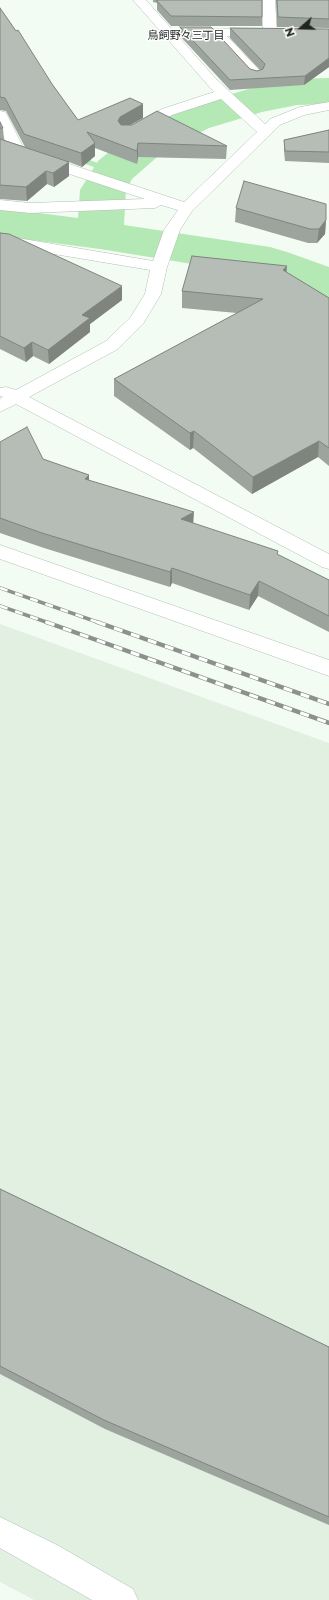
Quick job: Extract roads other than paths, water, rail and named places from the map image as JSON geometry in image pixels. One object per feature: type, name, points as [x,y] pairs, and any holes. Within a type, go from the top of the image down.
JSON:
[{"type":"street","points":[[139,0],[211,82],[228,96],[265,132]]},
{"type":"street","points":[[269,0],[270,33]]},
{"type":"street","points":[[167,31],[284,33]]},
{"type":"street","points":[[215,32],[256,75]]},
{"type":"street","points":[[127,134],[167,112],[228,96]]},
{"type":"street","points":[[0,406],[8,393],[112,345],[138,321],[153,294],[160,263],[172,230],[188,208],[275,122],[300,111],[329,106]]},
{"type":"street","points":[[0,115],[10,143],[77,173],[188,208]]},
{"type":"street","points":[[0,205],[30,208],[170,202]]},
{"type":"street","points":[[0,240],[160,263]]},
{"type":"street","points":[[8,393],[329,562]]},
{"type":"street","points":[[0,552],[329,668]]},
{"type":"street","points":[[0,1532],[48,1557],[122,1600]]},
{"type":"waterway","points":[[100,235],[103,190],[114,171],[148,142],[194,119],[255,100],[297,92],[329,91]]},
{"type":"waterway","points":[[74,157],[114,171]]},
{"type":"waterway","points":[[0,222],[100,235]]},
{"type":"waterway","points":[[100,235],[270,262],[320,281],[329,286]]},
{"type":"railway","points":[[0,588],[100,623]]},
{"type":"railway","points":[[0,606],[49,623]]},
{"type":"railway","points":[[46,622],[329,723]]},
{"type":"railway","points":[[97,622],[329,704]]},
{"type":"district","name":"鳥飼野々三丁目","points":[[186,36]]}]
